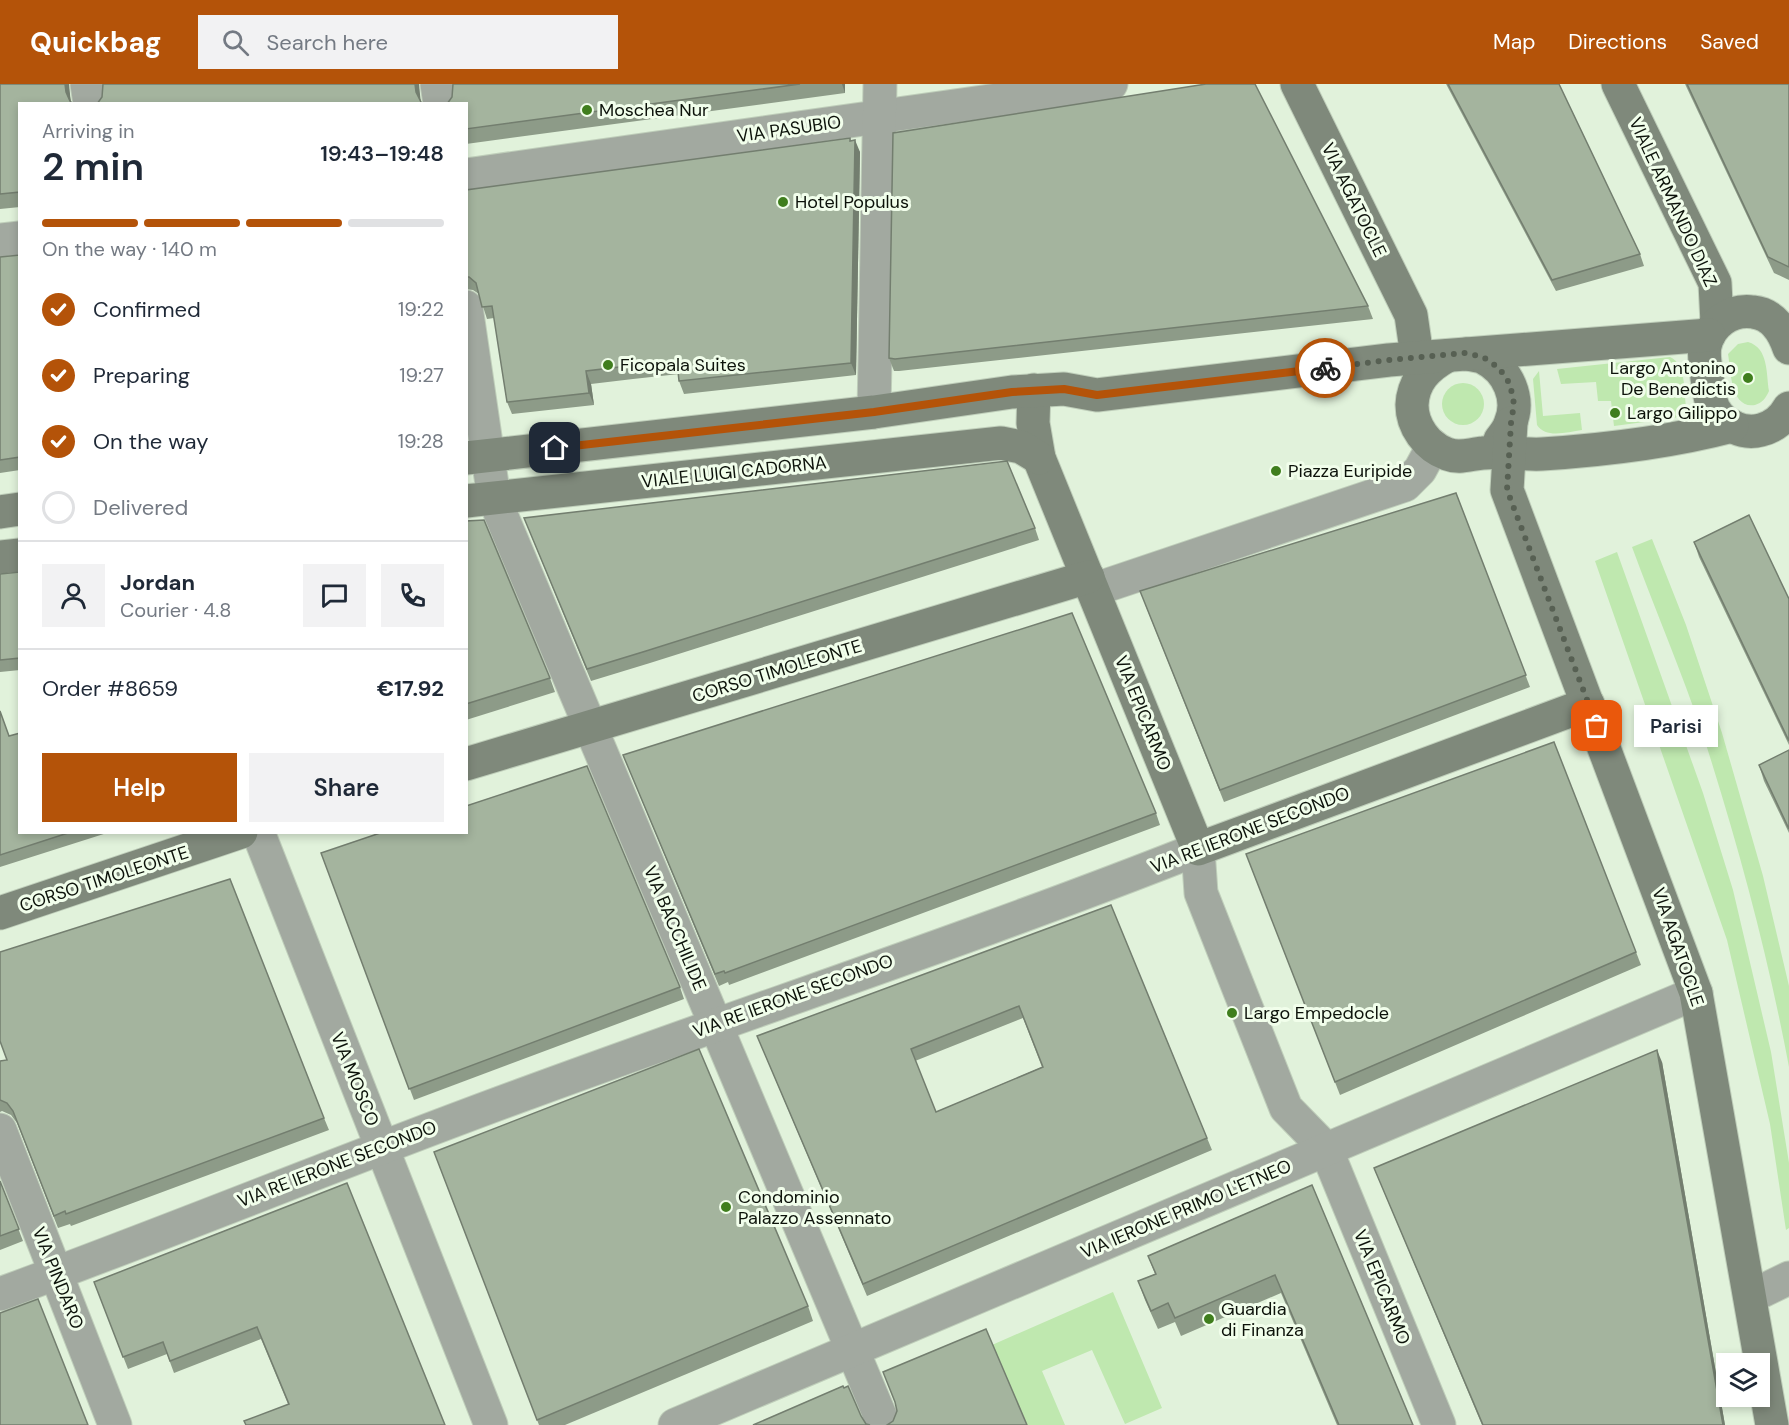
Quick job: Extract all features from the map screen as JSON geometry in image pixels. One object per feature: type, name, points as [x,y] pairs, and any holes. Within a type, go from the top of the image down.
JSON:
[{"type":"main road","name":"VIA AGATOCLE","points":[[1297,84],[1411,315],[1428,361]]},
{"type":"main road","name":"VIALE ARMANDO DIAZ","points":[[1618,84],[1715,283],[1713,329],[1705,347],[1710,396],[1721,418],[1745,429]]},
{"type":"main road","points":[[476,457],[874,412],[1034,390],[1064,389],[1097,395],[1713,329],[1728,316],[1741,312],[1754,312],[1778,319],[1778,325],[1789,348]]},
{"type":"main road","points":[[1428,361],[1483,357],[1499,368],[1510,384],[1514,404],[1509,460]]},
{"type":"main road","points":[[1428,361],[1413,395],[1412,414],[1420,432],[1433,447],[1448,454],[1465,457],[1509,460],[1770,427],[1778,422],[1789,408]]},
{"type":"main road","name":"VIA EPICARMO","points":[[1034,390],[1033,423],[1039,458],[1198,849]]},
{"type":"main road","points":[[1745,429],[1779,439],[1789,447]]},
{"type":"main road","name":"VIALE LUIGI CADORNA","points":[[480,500],[1001,442],[1021,447],[1039,458]]},
{"type":"main road","name":"VIA AGATOCLE","points":[[1509,460],[1588,704],[1696,993],[1772,1425]]},
{"type":"main road","points":[[0,512],[18,509]]},
{"type":"main road","points":[[0,557],[18,555]]},
{"type":"main road","name":"CORSO TIMOLEONTE","points":[[468,763],[1090,584]]},
{"type":"main road","name":"VIA RE IERONE SECONDO","points":[[1198,849],[1588,704]]},
{"type":"main road","name":"CORSO TIMOLEONTE","points":[[0,913],[235,834]]},
{"type":"street","points":[[87,84],[90,102]]},
{"type":"street","points":[[437,84],[440,102]]},
{"type":"street","points":[[874,412],[880,84]]},
{"type":"street","name":"VIA PASUBIO","points":[[468,175],[1111,84]]},
{"type":"street","points":[[0,240],[18,238]]},
{"type":"street","name":"VIA BACCHILIDE","points":[[468,337],[480,500],[591,728],[884,1425]]},
{"type":"street","points":[[1090,584],[1405,485],[1419,470],[1433,447]]},
{"type":"street","name":"VIA MOSCO","points":[[259,834],[491,1425]]},
{"type":"street","points":[[1198,849],[1201,893],[1286,1108],[1326,1149]]},
{"type":"street","name":"VIA RE IERONE SECONDO","points":[[0,1294],[381,1146],[1103,886],[1198,849]]},
{"type":"street","name":"VIA IERONE PRIMO L'ETNEO","points":[[675,1425],[1696,993]]},
{"type":"street","name":"VIA PINDARO","points":[[0,1130],[116,1425]]},
{"type":"street","name":"VIA EPICARMO","points":[[1326,1149],[1439,1425]]},
{"type":"street","points":[[1750,1297],[1789,1278]]},
{"type":"green space","points":[[1748,342],[1760,350],[1767,370],[1769,391],[1760,403],[1755,405],[1747,405],[1736,395],[1728,354],[1738,344]]},
{"type":"green space","points":[[1670,357],[1675,360],[1682,372],[1686,406],[1680,415],[1675,418],[1614,426],[1611,401],[1598,401],[1596,382],[1561,384],[1557,369]]},
{"type":"green space","points":[[1539,371],[1543,416],[1580,413],[1582,430],[1551,433],[1537,425],[1533,379]]},
{"type":"green space","points":[[1463,383],[1471,384],[1478,389],[1483,396],[1483,412],[1478,419],[1471,424],[1463,425],[1455,424],[1448,419],[1443,412],[1442,404],[1443,396],[1448,389],[1455,384]]},
{"type":"green space","points":[[1652,539],[1686,625],[1722,733],[1763,876],[1789,986],[1789,1067],[1762,941],[1716,776],[1686,688],[1632,547]]},
{"type":"green space","points":[[1617,552],[1703,793],[1733,890],[1771,1052],[1789,1163],[1789,1228],[1786,1230],[1770,1124],[1727,940],[1595,561]]},
{"type":"green space","points":[[1113,1292],[1162,1408],[1125,1424],[1092,1350],[1042,1371],[1065,1425],[1026,1425],[992,1345]]},
{"type":"building","points":[[0,84],[65,84],[71,102],[18,102],[18,192],[0,194]]},
{"type":"building","points":[[103,84],[415,84],[421,102],[98,102],[102,97]]},
{"type":"building","points":[[453,84],[800,84],[468,129],[468,102],[448,102],[452,97]]},
{"type":"building","points":[[1206,84],[1255,84],[1368,306],[889,358],[893,133]]},
{"type":"building","points":[[1448,84],[1559,84],[1640,254],[1552,280]]},
{"type":"building","points":[[1687,84],[1789,84],[1789,267],[1768,257]]},
{"type":"building","points":[[850,138],[850,141],[855,140],[851,363],[679,381],[677,362],[628,366],[586,371],[589,393],[507,402],[492,306],[482,307],[476,283],[468,277],[468,190]]},
{"type":"building","points":[[18,255],[18,457],[0,460],[0,257]]},
{"type":"building","points":[[1007,461],[1035,528],[587,669],[524,518]]},
{"type":"building","points":[[1456,493],[1526,675],[1220,790],[1140,591]]},
{"type":"building","points":[[1749,515],[1789,599],[1789,741],[1694,542]]},
{"type":"building","points":[[484,520],[550,678],[468,703],[468,521]]},
{"type":"building","points":[[18,572],[18,658],[0,660],[0,574]]},
{"type":"building","points":[[1072,613],[1156,813],[725,973],[724,971],[715,974],[623,755]]},
{"type":"building","points":[[0,711],[9,736],[18,734],[18,834],[65,834],[0,855]]},
{"type":"building","points":[[1554,742],[1636,952],[1335,1082],[1246,854]]},
{"type":"building","points":[[1789,750],[1789,829],[1759,765]]},
{"type":"building","points":[[587,766],[680,987],[409,1089],[321,853],[377,834],[468,834],[468,805]]},
{"type":"building","points":[[230,879],[324,1118],[66,1214],[65,1211],[54,1216],[13,1111],[7,1103],[0,1100],[0,1061],[7,1060],[0,1041],[0,952]]},
{"type":"building","points":[[1111,905],[1207,1138],[863,1284],[757,1036]],"holes":[[[1019,1006],[1043,1067],[936,1112],[911,1049]]]},
{"type":"building","points":[[699,1049],[808,1306],[537,1420],[434,1152]]},
{"type":"building","points":[[1657,1050],[1716,1385],[1716,1407],[1720,1407],[1723,1425],[1483,1425],[1374,1168]]},
{"type":"building","points":[[0,1181],[19,1229],[0,1236]]},
{"type":"building","points":[[347,1183],[445,1425],[246,1425],[244,1421],[289,1404],[257,1327],[170,1361],[163,1342],[123,1357],[94,1282]]},
{"type":"building","points":[[1312,1185],[1413,1425],[1339,1425],[1275,1275],[1175,1318],[1168,1303],[1151,1311],[1138,1281],[1156,1274],[1148,1256]]},
{"type":"building","points":[[38,1299],[88,1425],[0,1425],[0,1313]]},
{"type":"building","points":[[986,1329],[1027,1425],[887,1425],[893,1421],[897,1411],[883,1372]]},
{"type":"building","points":[[843,1386],[844,1388],[848,1386],[861,1416],[866,1424],[870,1425],[753,1425]]},
{"type":"way so far","points":[[1325,368],[1464,353],[1483,357],[1499,368],[1510,384],[1514,404],[1507,490],[1597,726]]},
{"type":"place","name":"Moschea Nur","points":[[587,110]]},
{"type":"place","name":"Hotel Populus","points":[[783,202]]},
{"type":"place","name":"Ficopala Suites","points":[[608,365]]},
{"type":"place","name":"Largo Antonino De Benedictis","points":[[1748,378]]},
{"type":"place","name":"Largo Gilippo","points":[[1615,413]]},
{"type":"place","name":"Piazza Euripide","points":[[1276,471]]},
{"type":"place","name":"Parisi","points":[[1597,726]]},
{"type":"place","name":"Largo Empedocle","points":[[1232,1013]]},
{"type":"place","name":"Condominio Palazzo Assennato","points":[[726,1207]]},
{"type":"place","name":"Guardia di Finanza","points":[[1209,1319]]},
{"type":"route","points":[[555,448],[874,412],[1012,392],[1064,389],[1097,395],[1325,368]]}]
